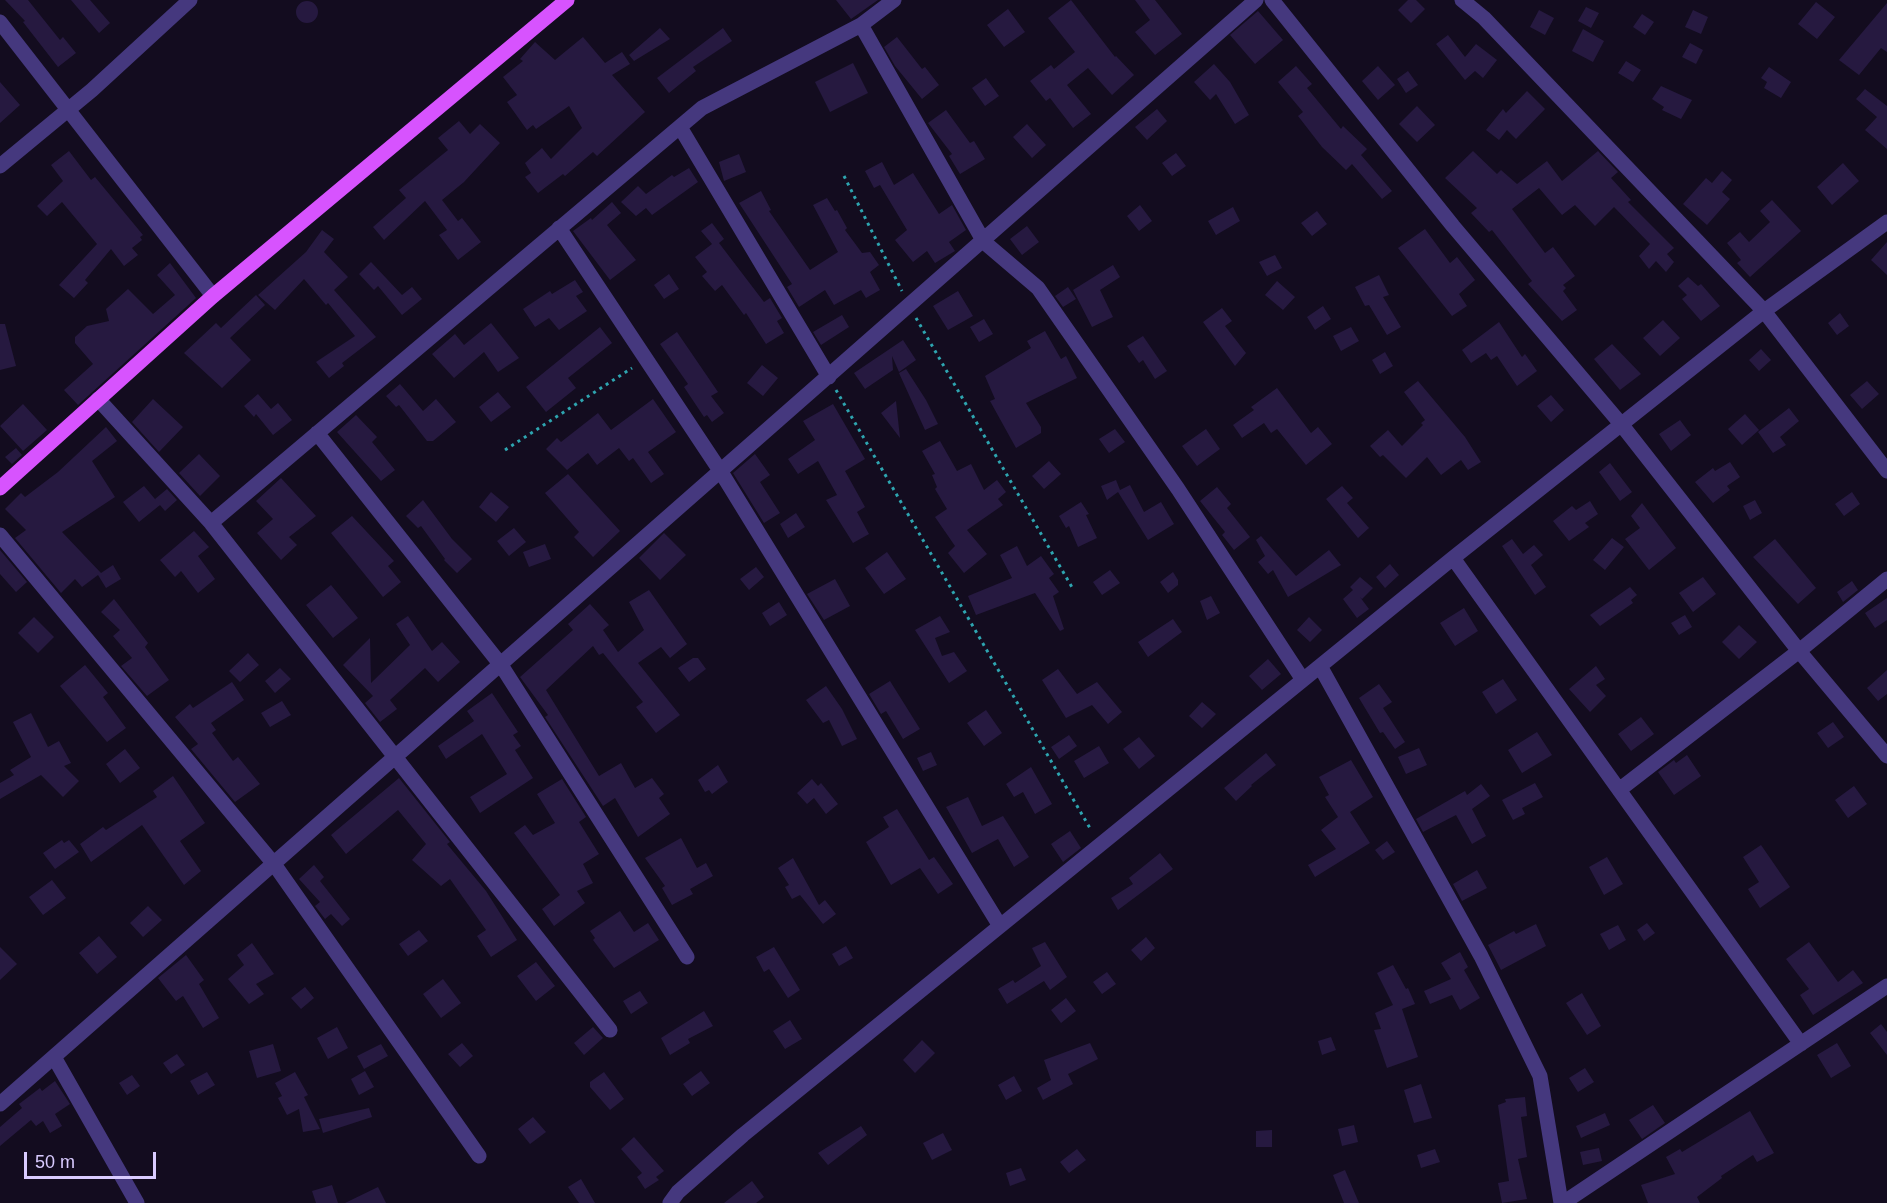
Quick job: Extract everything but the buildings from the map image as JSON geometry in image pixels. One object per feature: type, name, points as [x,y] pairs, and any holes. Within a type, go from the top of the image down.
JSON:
[{"type":"main road","points":[[0,488],[213,296],[567,0]]},
{"type":"street","points":[[0,166],[68,110],[190,0]]},
{"type":"street","points":[[211,523],[702,108],[861,25],[894,0]]},
{"type":"street","points":[[0,1104],[984,242],[1256,0]]},
{"type":"street","points":[[1272,0],[1453,226],[1621,424],[1799,651],[1887,756]]},
{"type":"street","points":[[1462,0],[1484,18],[1764,311],[1887,471]]},
{"type":"street","points":[[0,22],[213,296]]},
{"type":"street","points":[[861,25],[984,242],[1038,288],[1178,489],[1303,680]]},
{"type":"street","points":[[680,127],[829,377]]},
{"type":"street","points":[[670,1203],[678,1192],[743,1135],[1453,558],[1764,311],[1887,222]]},
{"type":"street","points":[[559,228],[721,472],[1000,926]]},
{"type":"street","points":[[98,399],[211,523],[610,1030]]},
{"type":"street","points":[[317,433],[501,665],[687,957]]},
{"type":"street","points":[[0,535],[274,864],[478,1155]]},
{"type":"street","points":[[1453,558],[1801,1044]]},
{"type":"street","points":[[1619,790],[1799,651],[1887,579]]},
{"type":"street","points":[[1320,666],[1480,956],[1540,1076],[1562,1203],[1887,986]]},
{"type":"street","points":[[54,1057],[137,1203]]},
{"type":"path","points":[[844,176],[910,306],[1073,589]]},
{"type":"path","points":[[505,450],[647,359]]},
{"type":"path","points":[[829,377],[1100,845]]}]
